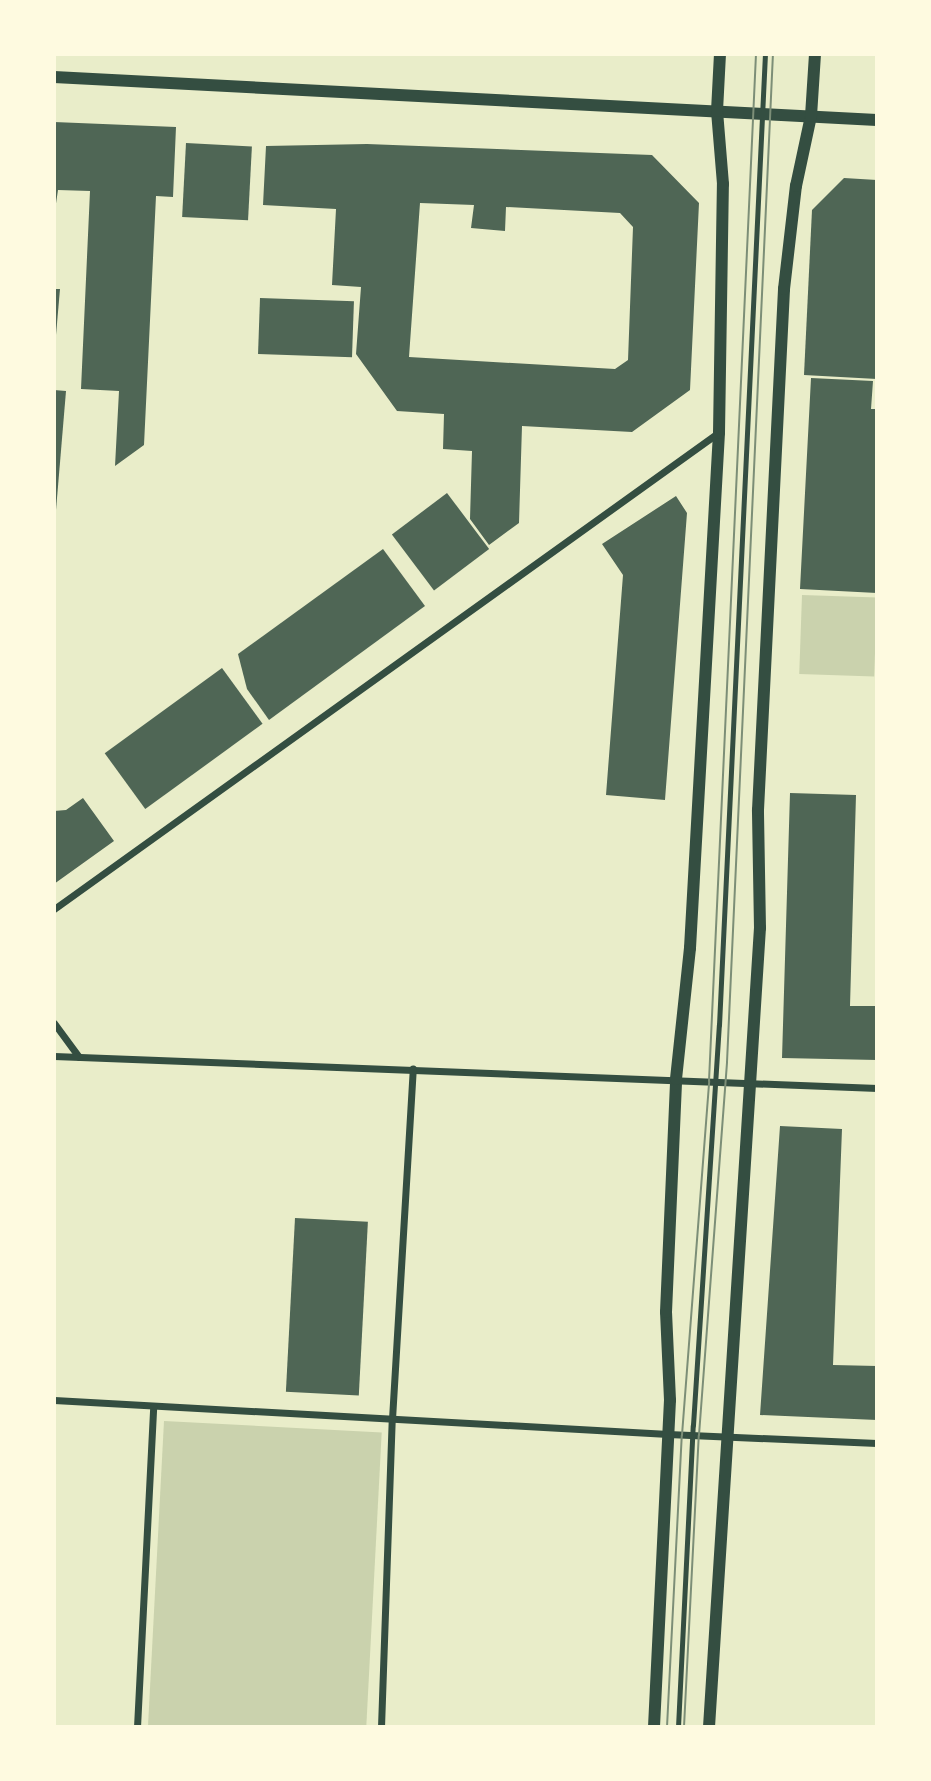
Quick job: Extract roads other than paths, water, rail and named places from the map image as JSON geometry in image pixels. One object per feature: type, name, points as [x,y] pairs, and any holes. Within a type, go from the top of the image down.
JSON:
[{"type":"street","points":[[654,1727],[668,1434],[666,1312],[676,1079],[690,948],[719,433],[723,184],[717,111],[720,54]]},
{"type":"street","points":[[709,1727],[760,928],[758,810],[784,289],[796,186],[811,117],[815,54]]},
{"type":"street","points":[[54,77],[877,120]]},
{"type":"street","points":[[54,909],[719,433]]},
{"type":"street","points":[[54,1023],[79,1057]]},
{"type":"street","points":[[54,1056],[877,1088]]},
{"type":"street","points":[[382,1727],[393,1419],[412,1069]]},
{"type":"street","points":[[54,1400],[877,1443]]},
{"type":"street","points":[[136,1727],[153,1406]]},
{"type":"lane","points":[[678,1727],[716,1082],[765,54]]},
{"type":"tram line","points":[[667,1727],[682,1435],[709,1081],[756,54]]},
{"type":"tram line","points":[[684,1727],[699,1435],[727,1062],[773,54]]}]
